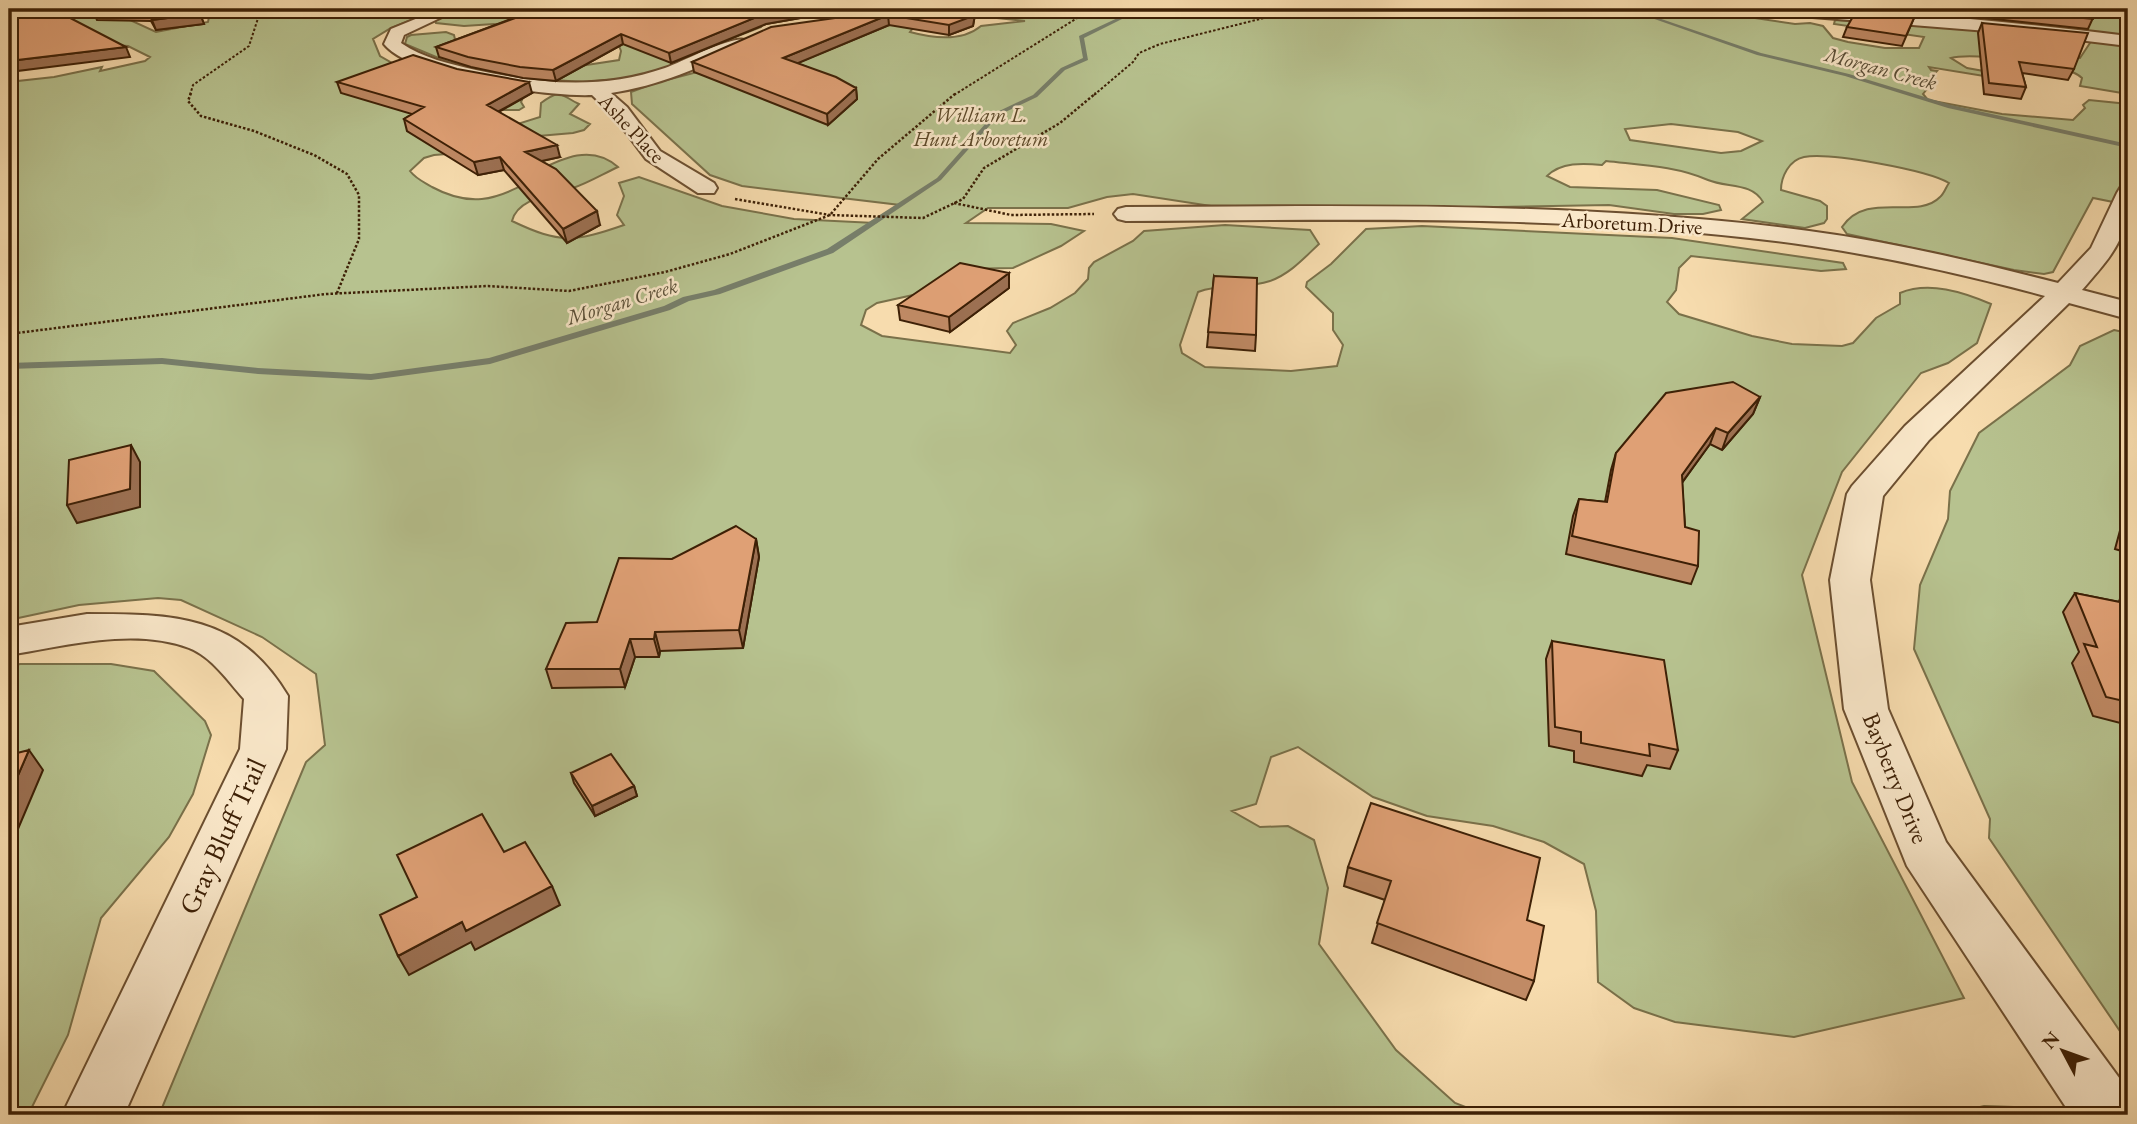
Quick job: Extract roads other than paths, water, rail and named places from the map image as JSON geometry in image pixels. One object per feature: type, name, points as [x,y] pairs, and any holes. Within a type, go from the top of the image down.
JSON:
[{"type":"street","points":[[452,9],[397,32],[392,44],[405,54],[433,65],[496,79],[572,89],[596,89],[685,67],[711,58],[758,34]]},
{"type":"street","points":[[1763,9],[2037,30],[2128,41]]},
{"type":"street","name":"Ashe Place","points":[[596,89],[620,111],[653,155],[706,188]]},
{"type":"street","name":"Bayberry Drive","points":[[2109,1115],[2084,1083],[1925,852],[1867,709],[1850,580],[1865,494],[1917,433],[2064,293],[2102,250],[2128,193]]},
{"type":"street","name":"Arboretum Drive","points":[[1126,214],[1429,214],[1594,218],[1680,224],[1840,244],[1977,270],[2128,311]]},
{"type":"street","name":"Gray Bluff Trail","points":[[9,641],[87,627],[155,627],[204,638],[232,657],[266,696],[263,749],[93,1115]]},
{"type":"waterway","name":"Morgan Creek","points":[[9,366],[162,361],[258,371],[371,377],[490,361],[667,308],[686,299],[717,292],[830,251],[939,179],[997,114],[1035,96],[1063,69],[1086,59],[1081,37],[1140,9]]},
{"type":"waterway","name":"Morgan Creek","points":[[1628,9],[1759,54],[1847,75],[1950,107],[2128,146]]},
{"type":"park label","name":"William L. Hunt Arboretum","points":[[981,126]]}]
